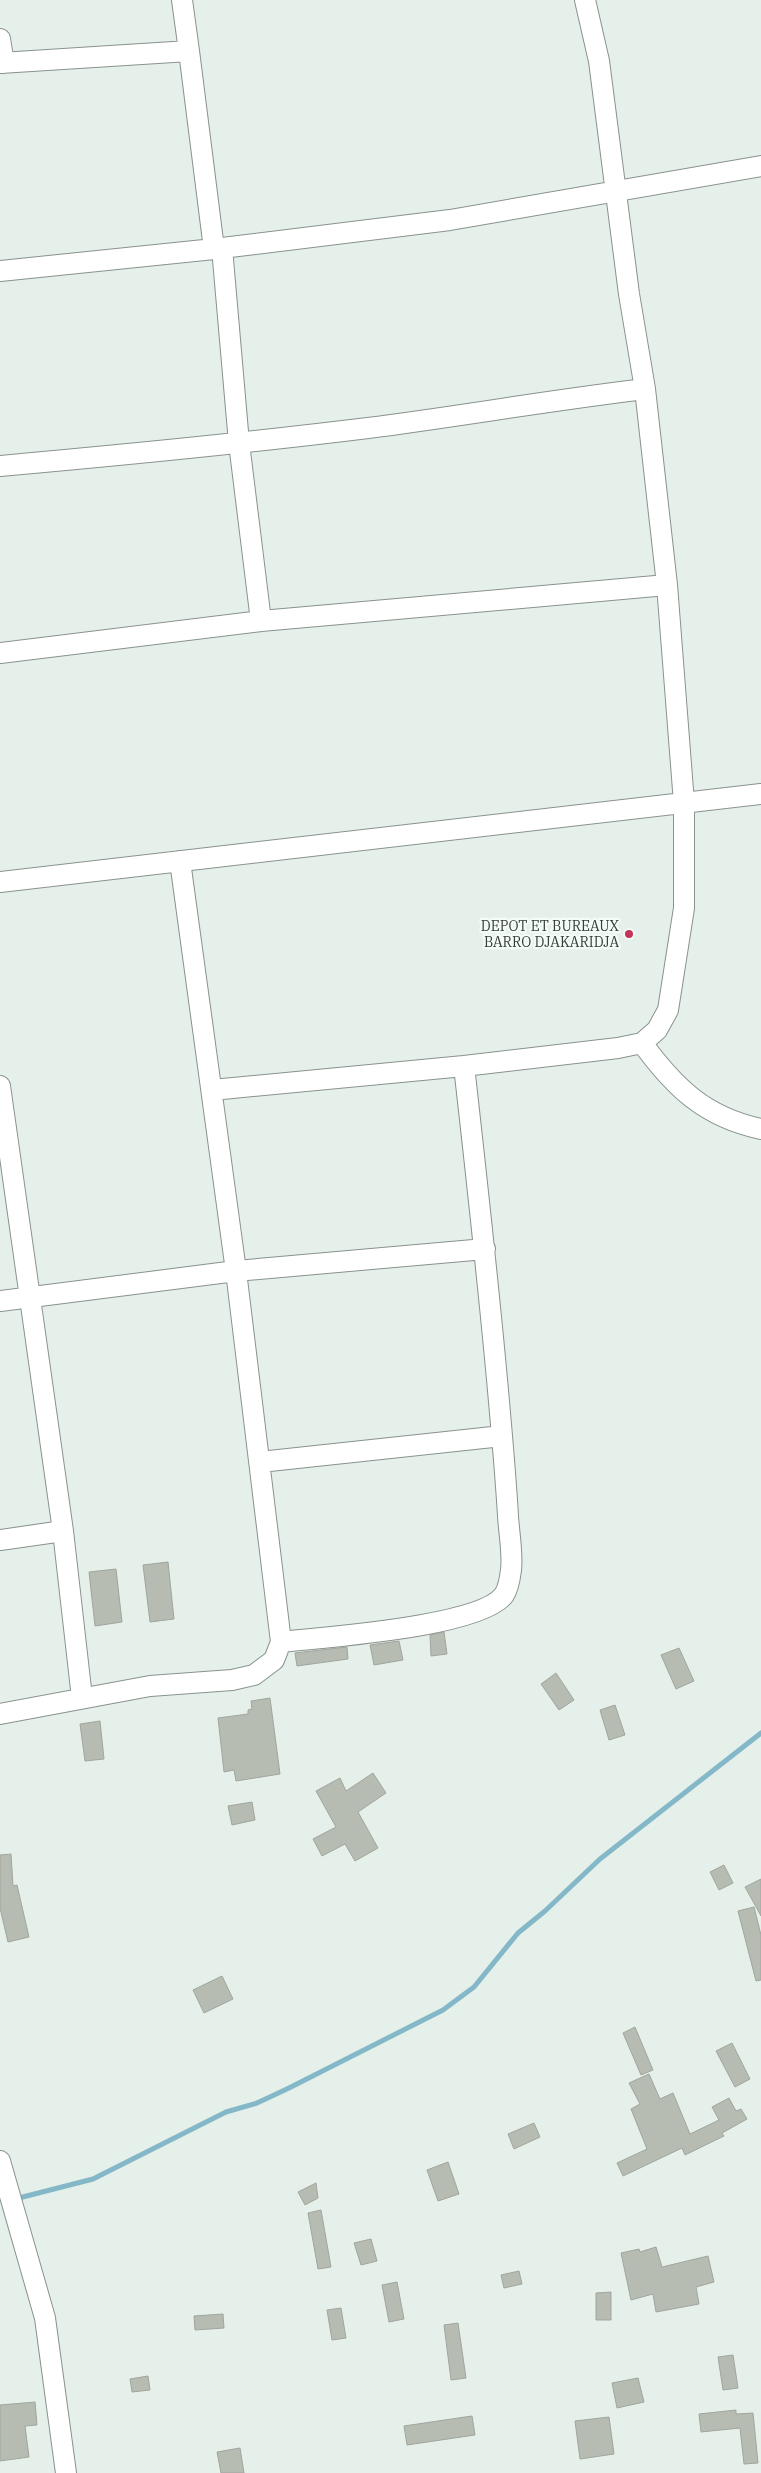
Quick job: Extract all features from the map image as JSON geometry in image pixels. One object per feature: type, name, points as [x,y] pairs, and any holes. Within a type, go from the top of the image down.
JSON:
[{"type":"street","points":[[182,0],[218,249],[239,443],[262,621]]},
{"type":"street","points":[[212,1090],[464,1066],[642,1043],[657,1030],[668,1010],[684,908],[684,803],[668,585],[645,389],[629,294],[599,61],[585,0]]},
{"type":"street","points":[[0,39],[2,63],[189,51]]},
{"type":"street","points":[[0,270],[218,249],[459,219],[761,166]]},
{"type":"street","points":[[0,466],[239,443],[369,428],[557,399],[645,389]]},
{"type":"street","points":[[0,653],[262,621],[668,585]]},
{"type":"street","points":[[0,882],[761,794]]},
{"type":"street","points":[[0,1714],[150,1686],[232,1680],[254,1675],[274,1660],[281,1642],[236,1270],[180,861]]},
{"type":"street","points":[[642,1043],[674,1083],[697,1102],[747,1126],[761,1129]]},
{"type":"street","points":[[281,1642],[448,1621],[478,1612],[497,1602],[505,1594],[511,1569],[502,1436],[485,1249],[464,1066]]},
{"type":"street","points":[[0,1086],[6,1155],[31,1296],[63,1531],[82,1698]]},
{"type":"street","points":[[0,1301],[236,1270],[485,1249]]},
{"type":"street","points":[[260,1462],[502,1436]]},
{"type":"street","points":[[0,1540],[63,1531]]},
{"type":"street","points":[[0,2161],[44,2318],[66,2473]]},
{"type":"building","points":[[168,1562],[174,1619],[150,1622],[143,1565]]},
{"type":"building","points":[[116,1569],[122,1622],[95,1626],[89,1572]]},
{"type":"building","points":[[444,1632],[447,1654],[431,1656],[430,1635]]},
{"type":"building","points":[[399,1641],[403,1660],[374,1665],[370,1645]]},
{"type":"building","points":[[347,1647],[348,1659],[297,1666],[295,1653]]},
{"type":"building","points":[[679,1648],[694,1681],[676,1689],[661,1655]]},
{"type":"building","points":[[556,1673],[574,1700],[559,1710],[541,1684]]},
{"type":"building","points":[[270,1698],[280,1774],[236,1781],[234,1770],[224,1772],[218,1718],[248,1714],[248,1710],[252,1709],[251,1701]]},
{"type":"building","points":[[615,1705],[625,1735],[609,1740],[600,1710]]},
{"type":"building","points":[[100,1721],[104,1759],[85,1761],[80,1724]]},
{"type":"building","points":[[373,1773],[386,1793],[358,1812],[378,1848],[355,1861],[345,1844],[322,1856],[313,1839],[336,1827],[316,1791],[340,1778],[346,1791]]},
{"type":"building","points":[[252,1802],[255,1820],[232,1825],[228,1806]]},
{"type":"building","points":[[11,1854],[13,1886],[17,1885],[29,1937],[8,1942],[0,1908],[0,1855]]},
{"type":"building","points":[[724,1865],[733,1883],[719,1890],[710,1872]]},
{"type":"building","points":[[761,1879],[761,1916],[745,1887]]},
{"type":"building","points":[[754,1907],[761,1935],[761,1980],[756,1981],[738,1911]]},
{"type":"building","points":[[222,1976],[233,1999],[204,2013],[193,1990]]},
{"type":"building","points":[[635,2027],[653,2070],[641,2075],[623,2033]]},
{"type":"building","points":[[732,2043],[750,2079],[735,2087],[716,2051]]},
{"type":"building","points":[[649,2074],[660,2099],[673,2093],[690,2134],[719,2120],[712,2107],[729,2098],[736,2111],[741,2109],[747,2119],[722,2133],[724,2136],[685,2155],[682,2148],[623,2176],[617,2163],[647,2149],[631,2109],[640,2104],[629,2083]]},
{"type":"building","points":[[534,2123],[540,2137],[514,2149],[508,2134]]},
{"type":"building","points":[[448,2162],[459,2194],[438,2201],[427,2170]]},
{"type":"building","points":[[316,2183],[318,2198],[305,2205],[298,2192]]},
{"type":"building","points":[[321,2210],[331,2267],[318,2269],[308,2213]]},
{"type":"building","points":[[371,2239],[377,2261],[361,2265],[354,2243]]},
{"type":"building","points":[[656,2247],[662,2267],[708,2256],[714,2282],[696,2287],[699,2304],[656,2312],[653,2294],[631,2300],[621,2253],[639,2249],[640,2252]]},
{"type":"building","points":[[519,2271],[522,2284],[504,2288],[501,2275]]},
{"type":"building","points":[[397,2282],[404,2319],[389,2322],[382,2285]]},
{"type":"building","points":[[611,2292],[611,2320],[596,2320],[596,2293]]},
{"type":"building","points":[[341,2308],[346,2338],[332,2340],[327,2310]]},
{"type":"building","points":[[223,2314],[224,2328],[195,2330],[194,2316]]},
{"type":"building","points":[[458,2323],[466,2378],[451,2380],[444,2325]]},
{"type":"building","points":[[733,2355],[738,2388],[723,2390],[718,2357]]},
{"type":"building","points":[[148,2376],[150,2390],[132,2392],[130,2379]]},
{"type":"building","points":[[638,2378],[644,2402],[617,2408],[612,2383]]},
{"type":"building","points":[[35,2402],[37,2425],[25,2426],[29,2457],[0,2461],[0,2405]]},
{"type":"building","points":[[736,2410],[736,2414],[753,2413],[758,2463],[744,2464],[740,2428],[701,2432],[699,2414]]},
{"type":"building","points":[[472,2416],[475,2435],[407,2445],[404,2426]]},
{"type":"building","points":[[609,2417],[614,2454],[580,2459],[575,2421]]},
{"type":"building","points":[[240,2448],[244,2473],[221,2473],[217,2452]]},
{"type":"waterway","points":[[15,2199],[93,2179],[226,2112],[257,2103],[289,2088],[443,2010],[474,1987],[518,1933],[545,1911],[600,1859],[761,1733]]},
{"type":"place","name":"DEPOT ET BUREAUX BARRO DJAKARIDJA","points":[[629,934]]}]
